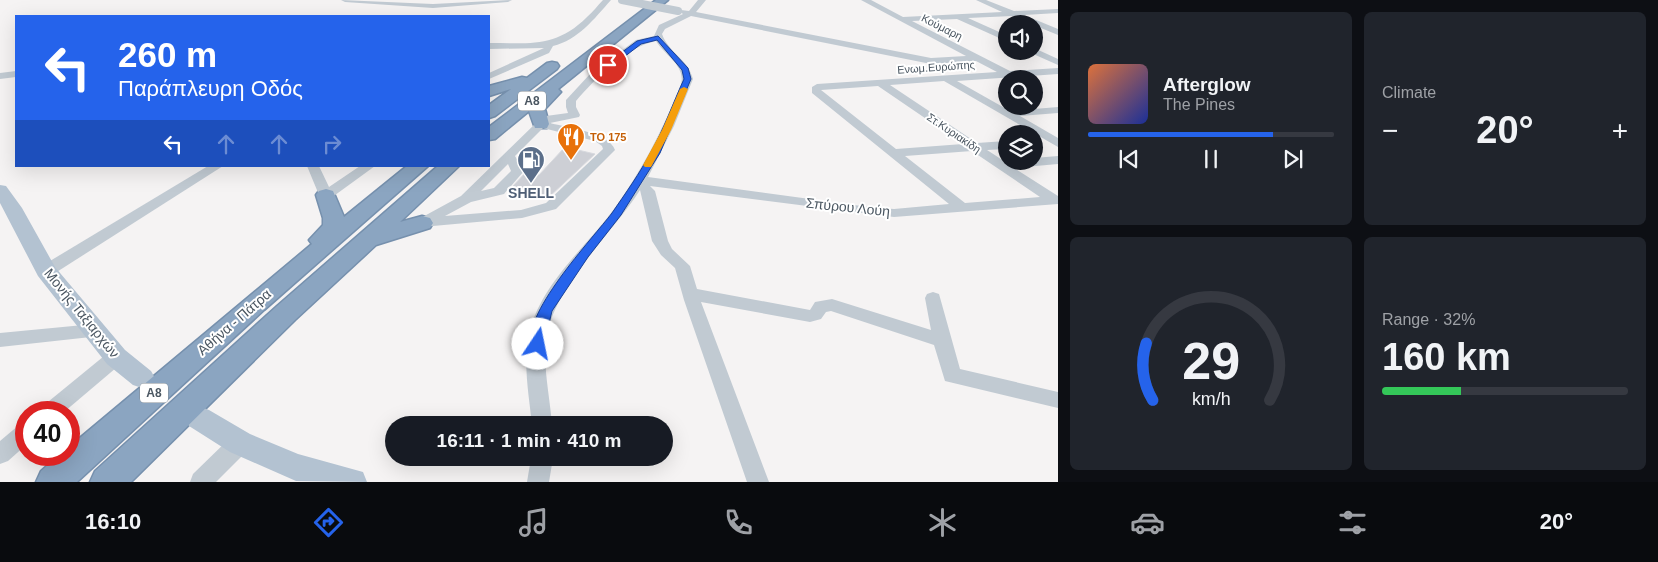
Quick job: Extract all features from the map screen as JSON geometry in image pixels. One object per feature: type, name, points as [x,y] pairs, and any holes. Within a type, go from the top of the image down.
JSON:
[{"type":"highway","points":[[622,16],[644,0]]},
{"type":"highway","name":"Α8","points":[[490,112],[663,0]]},
{"type":"highway","points":[[490,91],[515,84],[565,63]]},
{"type":"highway","points":[[542,124],[537,109],[540,103],[555,90],[565,63]]},
{"type":"highway","name":"Α8","points":[[490,134],[565,63]]},
{"type":"highway","name":"Αθήνα - Πάτρα","points":[[52,482],[255,304],[418,167]]},
{"type":"highway","name":"Αθήνα - Πάτρα","points":[[107,482],[286,314],[449,167]]},
{"type":"highway","points":[[255,304],[296,260],[334,227],[334,218],[326,195]]},
{"type":"highway","points":[[286,314],[321,290],[371,241],[386,233],[422,223]]},
{"type":"main road","name":"Μονής Ταξιαρχών","points":[[0,190],[13,208],[46,271],[116,357],[142,378]]},
{"type":"main road","points":[[199,418],[240,443],[296,467],[352,482]]},
{"type":"street","points":[[345,0],[439,6],[508,0]]},
{"type":"street","points":[[490,46],[550,45],[563,41],[607,0]]},
{"type":"street","points":[[622,0],[931,61],[978,58]]},
{"type":"street","points":[[658,38],[662,27],[702,0]]},
{"type":"street","points":[[865,0],[870,0]]},
{"type":"street","name":"Κούμαρη","points":[[865,0],[1000,70]]},
{"type":"street","points":[[980,0],[1017,15]]},
{"type":"street","points":[[902,19],[1058,11]]},
{"type":"street","points":[[958,16],[998,34]]},
{"type":"street","points":[[1043,26],[1058,24]]},
{"type":"street","points":[[1043,26],[1058,32]]},
{"type":"street","points":[[422,223],[466,199],[499,191],[518,171],[509,156],[542,124],[560,116],[575,115],[571,107],[571,100],[582,86],[639,42],[658,38]]},
{"type":"street","points":[[541,416],[537,356],[539,332],[546,311],[558,291],[609,224],[638,180],[667,130],[688,79],[685,69],[658,38]]},
{"type":"street","points":[[490,76],[546,51],[550,45]]},
{"type":"street","points":[[1043,55],[1058,62]]},
{"type":"street","name":"Ενωμ.Ευρώπης","points":[[1043,72],[1058,71]]},
{"type":"street","points":[[0,76],[15,74]]},
{"type":"street","name":"Ενωμ.Ευρώπης","points":[[893,153],[816,91],[817,87],[998,75]]},
{"type":"street","points":[[946,78],[998,108]]},
{"type":"street","name":"Στ.Κυριακίδη","points":[[880,83],[998,163]]},
{"type":"street","points":[[1043,111],[1058,110]]},
{"type":"street","points":[[1010,115],[1057,142]]},
{"type":"street","points":[[422,223],[522,214],[552,206],[609,150],[607,144],[599,139],[542,124]]},
{"type":"street","points":[[1043,143],[1057,142]]},
{"type":"street","points":[[893,153],[998,146]]},
{"type":"street","points":[[893,153],[961,207]]},
{"type":"street","points":[[1043,162],[1058,160]]},
{"type":"street","points":[[46,271],[215,167]]},
{"type":"street","points":[[313,167],[326,195],[368,167]]},
{"type":"street","points":[[1043,167],[1058,167]]},
{"type":"street","name":"Στ.Κυριακίδη","points":[[1009,170],[1055,200]]},
{"type":"street","points":[[638,180],[648,191],[660,241],[666,252],[682,266],[758,482]]},
{"type":"street","name":"Σπύρου Λούη","points":[[638,180],[869,212],[894,213],[1055,200]]},
{"type":"street","points":[[691,294],[810,316],[815,315],[821,306],[832,305],[942,342]]},
{"type":"street","points":[[933,298],[942,342],[952,375],[1058,400]]},
{"type":"street","points":[[0,340],[94,331]]},
{"type":"street","points":[[63,401],[116,357]]},
{"type":"street","points":[[0,454],[15,441]]},
{"type":"street","points":[[201,482],[240,443]]},
{"type":"street","points":[[538,482],[541,466]]},
{"type":"building","points":[[565,147],[595,154],[549,197],[513,186],[527,171],[539,175]]},
{"type":"slow traffic","points":[[648,165],[667,130],[684,89]]},
{"type":"place","name":"TO 175","points":[[571,161]]},
{"type":"place","name":"SHELL","points":[[531,184]]},
{"type":"route","points":[[538,344],[539,332],[546,311],[584,255],[616,215],[656,153],[688,79],[685,69],[658,38],[639,42],[608,65]]}]
